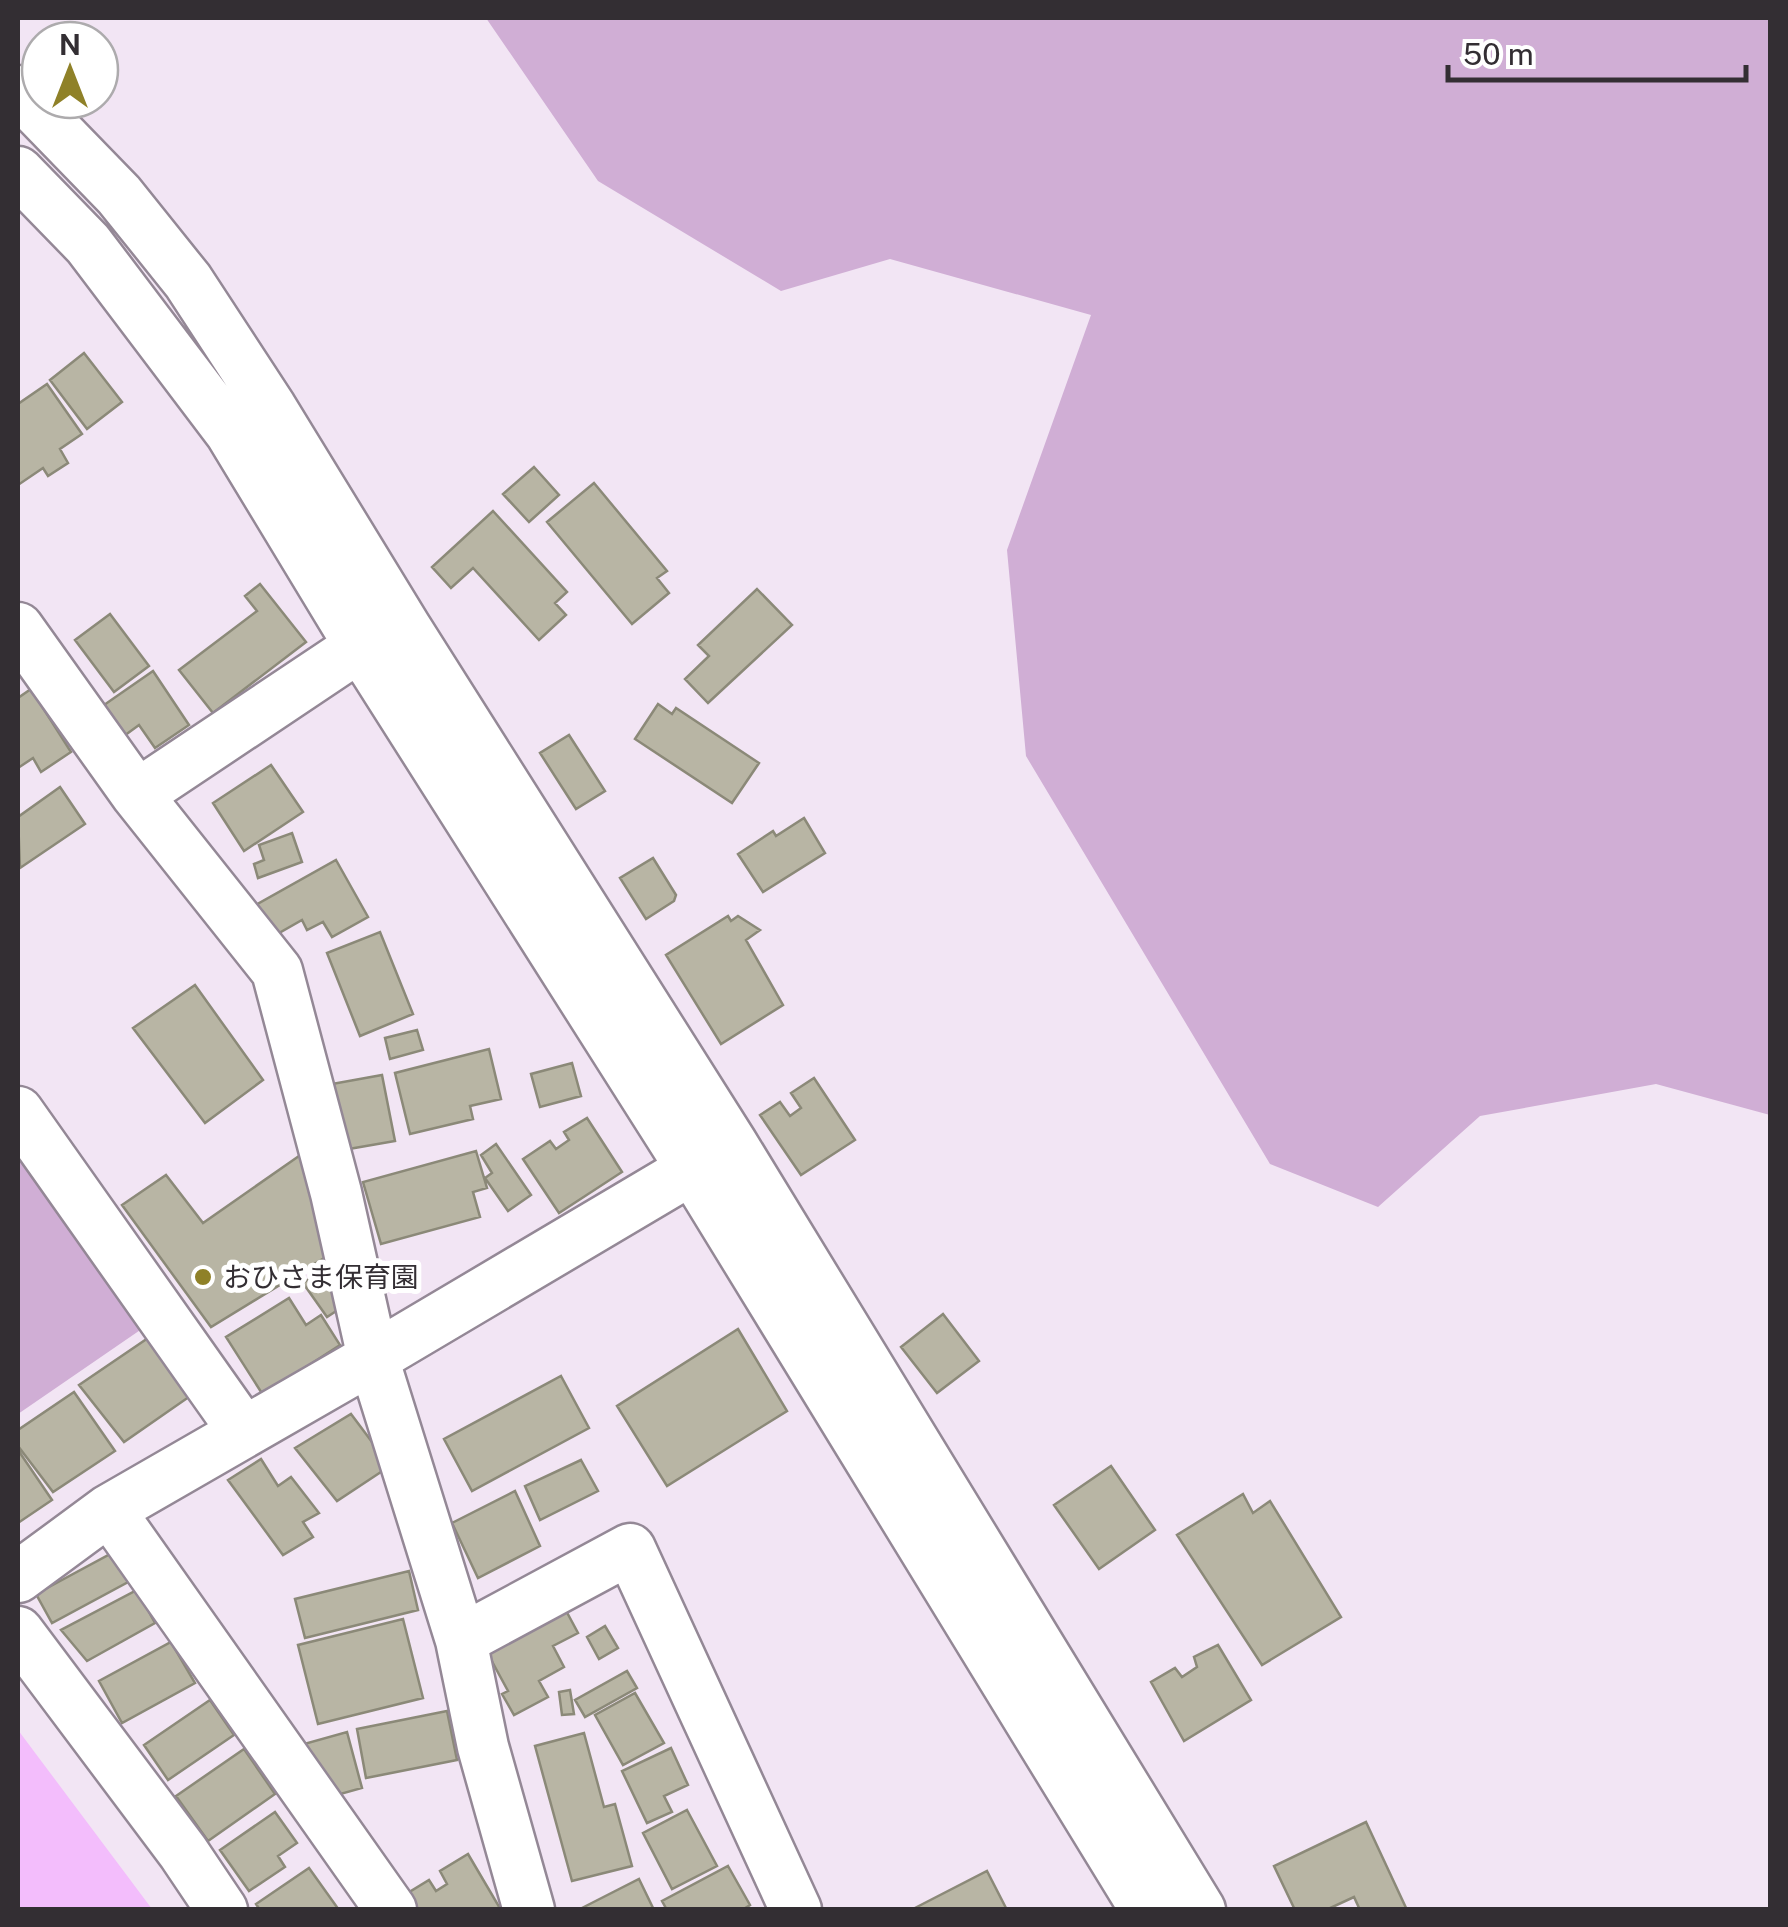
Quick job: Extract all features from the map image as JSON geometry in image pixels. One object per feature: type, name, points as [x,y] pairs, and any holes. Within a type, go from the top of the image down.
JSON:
[{"type":"street","points":[[18,91],[130,210],[188,282],[261,392],[752,1177],[1200,1910]]},
{"type":"street","points":[[18,172],[88,244],[231,433],[360,646],[692,1169],[1146,1910]]},
{"type":"street","points":[[18,628],[138,794],[277,971],[336,1193],[373,1358],[461,1640],[483,1747],[529,1910]]},
{"type":"street","points":[[138,794],[360,646]]},
{"type":"street","points":[[18,1112],[244,1432]]},
{"type":"street","points":[[18,1576],[108,1510],[692,1169]]},
{"type":"street","points":[[108,1510],[391,1910]]},
{"type":"street","points":[[461,1640],[630,1549],[796,1910]]},
{"type":"street","points":[[18,1632],[222,1910]]},
{"type":"shaded area","points":[[486,18],[1770,18],[1770,1115],[1656,1084],[1480,1116],[1378,1207],[1270,1164],[1026,756],[1007,550],[1091,315],[890,259],[781,291],[598,181]]},
{"type":"shaded area","points":[[18,1144],[149,1324],[18,1414]]},
{"type":"shaded area","points":[[18,1730],[152,1909],[18,1909]]},
{"type":"building","points":[[84,353],[122,402],[87,429],[50,380]]},
{"type":"building","points":[[47,384],[82,434],[60,449],[68,463],[48,476],[43,468],[18,485],[18,404]]},
{"type":"building","points":[[534,467],[559,495],[529,522],[503,494]]},
{"type":"building","points":[[594,483],[667,571],[657,578],[669,593],[632,624],[547,522]]},
{"type":"building","points":[[493,511],[567,592],[555,603],[566,615],[539,640],[473,568],[451,588],[432,567]]},
{"type":"building","points":[[260,584],[306,642],[213,713],[179,670],[257,611],[245,596]]},
{"type":"building","points":[[757,589],[792,625],[708,703],[685,679],[709,656],[698,645]]},
{"type":"building","points":[[110,614],[149,666],[114,692],[75,640]]},
{"type":"building","points":[[153,671],[189,725],[155,748],[139,725],[124,736],[104,705]]},
{"type":"building","points":[[31,689],[71,752],[41,772],[33,758],[18,768],[18,698]]},
{"type":"building","points":[[658,704],[672,714],[676,708],[759,763],[732,803],[635,739]]},
{"type":"building","points":[[569,735],[605,791],[576,809],[540,753]]},
{"type":"building","points":[[271,765],[303,812],[244,851],[213,803]]},
{"type":"building","points":[[60,787],[85,824],[20,868],[18,817]]},
{"type":"building","points":[[804,818],[825,853],[763,892],[738,854],[773,831],[776,836]]},
{"type":"building","points":[[292,833],[302,862],[258,878],[254,864],[264,860],[259,845]]},
{"type":"building","points":[[653,858],[676,895],[674,901],[646,919],[620,878]]},
{"type":"building","points":[[336,860],[368,917],[332,937],[323,922],[307,930],[302,920],[272,937],[254,906]]},
{"type":"building","points":[[728,916],[731,921],[738,916],[760,930],[746,940],[783,1005],[721,1044],[666,955]]},
{"type":"building","points":[[380,932],[413,1014],[360,1036],[327,953]]},
{"type":"building","points":[[195,985],[263,1080],[205,1123],[133,1028]]},
{"type":"building","points":[[417,1030],[423,1050],[390,1059],[385,1038]]},
{"type":"building","points":[[489,1049],[501,1099],[470,1106],[473,1119],[410,1134],[395,1073]]},
{"type":"building","points":[[572,1063],[581,1096],[540,1107],[531,1074]]},
{"type":"building","points":[[382,1075],[395,1141],[343,1150],[332,1084]]},
{"type":"building","points":[[814,1078],[855,1140],[801,1175],[760,1115],[780,1102],[790,1116],[801,1108],[791,1093]]},
{"type":"building","points":[[587,1118],[622,1172],[559,1213],[523,1159],[550,1141],[556,1149],[569,1140],[564,1132]]},
{"type":"building","points":[[496,1144],[531,1195],[508,1211],[485,1178],[492,1173],[481,1155]]},
{"type":"building","points":[[309,1149],[334,1252],[211,1327],[122,1205],[166,1175],[203,1223]]},
{"type":"building","points":[[476,1151],[487,1188],[473,1192],[480,1217],[381,1244],[363,1182]]},
{"type":"building","points":[[324,1269],[347,1304],[327,1317],[303,1283]]},
{"type":"building","points":[[289,1298],[306,1325],[321,1315],[340,1345],[263,1395],[226,1337]]},
{"type":"building","points":[[943,1314],[979,1361],[937,1393],[901,1347]]},
{"type":"building","points":[[738,1329],[787,1411],[667,1486],[617,1406]]},
{"type":"building","points":[[154,1334],[196,1392],[124,1442],[79,1385]]},
{"type":"building","points":[[561,1376],[589,1428],[472,1491],[444,1439]]},
{"type":"building","points":[[74,1392],[115,1451],[53,1492],[18,1446],[18,1430]]},
{"type":"building","points":[[351,1414],[390,1466],[337,1501],[295,1448]]},
{"type":"building","points":[[18,1450],[52,1500],[18,1523]]},
{"type":"building","points":[[261,1459],[278,1486],[291,1477],[319,1513],[303,1522],[313,1537],[283,1555],[228,1480]]},
{"type":"building","points":[[581,1460],[598,1491],[540,1520],[525,1486]]},
{"type":"building","points":[[1111,1466],[1155,1530],[1099,1569],[1054,1505]]},
{"type":"building","points":[[515,1491],[540,1546],[478,1578],[452,1523]]},
{"type":"building","points":[[1243,1494],[1253,1513],[1270,1501],[1341,1617],[1262,1665],[1177,1535]]},
{"type":"building","points":[[114,1552],[130,1581],[52,1623],[36,1594]]},
{"type":"building","points":[[409,1571],[418,1610],[305,1638],[295,1599]]},
{"type":"building","points":[[137,1590],[155,1623],[87,1661],[61,1630]]},
{"type":"building","points":[[563,1605],[578,1633],[553,1646],[564,1667],[539,1681],[548,1697],[514,1715],[502,1694],[508,1691],[488,1654],[498,1649],[494,1642]]},
{"type":"building","points":[[403,1619],[423,1698],[318,1724],[298,1645]]},
{"type":"building","points":[[605,1626],[618,1648],[599,1659],[587,1637]]},
{"type":"building","points":[[171,1642],[195,1683],[122,1723],[99,1681]]},
{"type":"building","points":[[1218,1645],[1251,1700],[1184,1741],[1151,1682],[1175,1668],[1182,1677],[1197,1667],[1194,1657]]},
{"type":"building","points":[[627,1671],[637,1688],[585,1717],[575,1700]]},
{"type":"building","points":[[570,1690],[574,1714],[562,1715],[559,1692]]},
{"type":"building","points":[[635,1693],[664,1743],[623,1765],[595,1715]]},
{"type":"building","points":[[210,1700],[234,1735],[168,1780],[144,1745]]},
{"type":"building","points":[[447,1711],[457,1760],[366,1778],[357,1729]]},
{"type":"building","points":[[347,1732],[362,1788],[326,1798],[304,1744]]},
{"type":"building","points":[[584,1733],[604,1807],[615,1804],[632,1866],[572,1881],[535,1746]]},
{"type":"building","points":[[671,1748],[688,1785],[664,1796],[672,1812],[647,1823],[622,1771]]},
{"type":"building","points":[[244,1749],[275,1794],[208,1841],[176,1796]]},
{"type":"building","points":[[687,1810],[717,1866],[672,1889],[643,1833]]},
{"type":"building","points":[[275,1812],[297,1843],[278,1856],[285,1867],[249,1891],[220,1850]]},
{"type":"building","points":[[1366,1822],[1407,1910],[1360,1910],[1354,1897],[1326,1910],[1295,1910],[1274,1866]]},
{"type":"building","points":[[468,1854],[501,1910],[405,1910],[398,1899],[429,1880],[436,1891],[447,1884],[440,1871]]},
{"type":"building","points":[[728,1866],[750,1905],[742,1910],[667,1910],[662,1901]]},
{"type":"building","points":[[309,1868],[339,1910],[260,1910],[256,1904]]},
{"type":"building","points":[[987,1871],[1007,1910],[911,1910]]},
{"type":"building","points":[[639,1879],[654,1910],[578,1910]]},
{"type":"place","name":"おひさま保育園","points":[[203,1277]]}]
